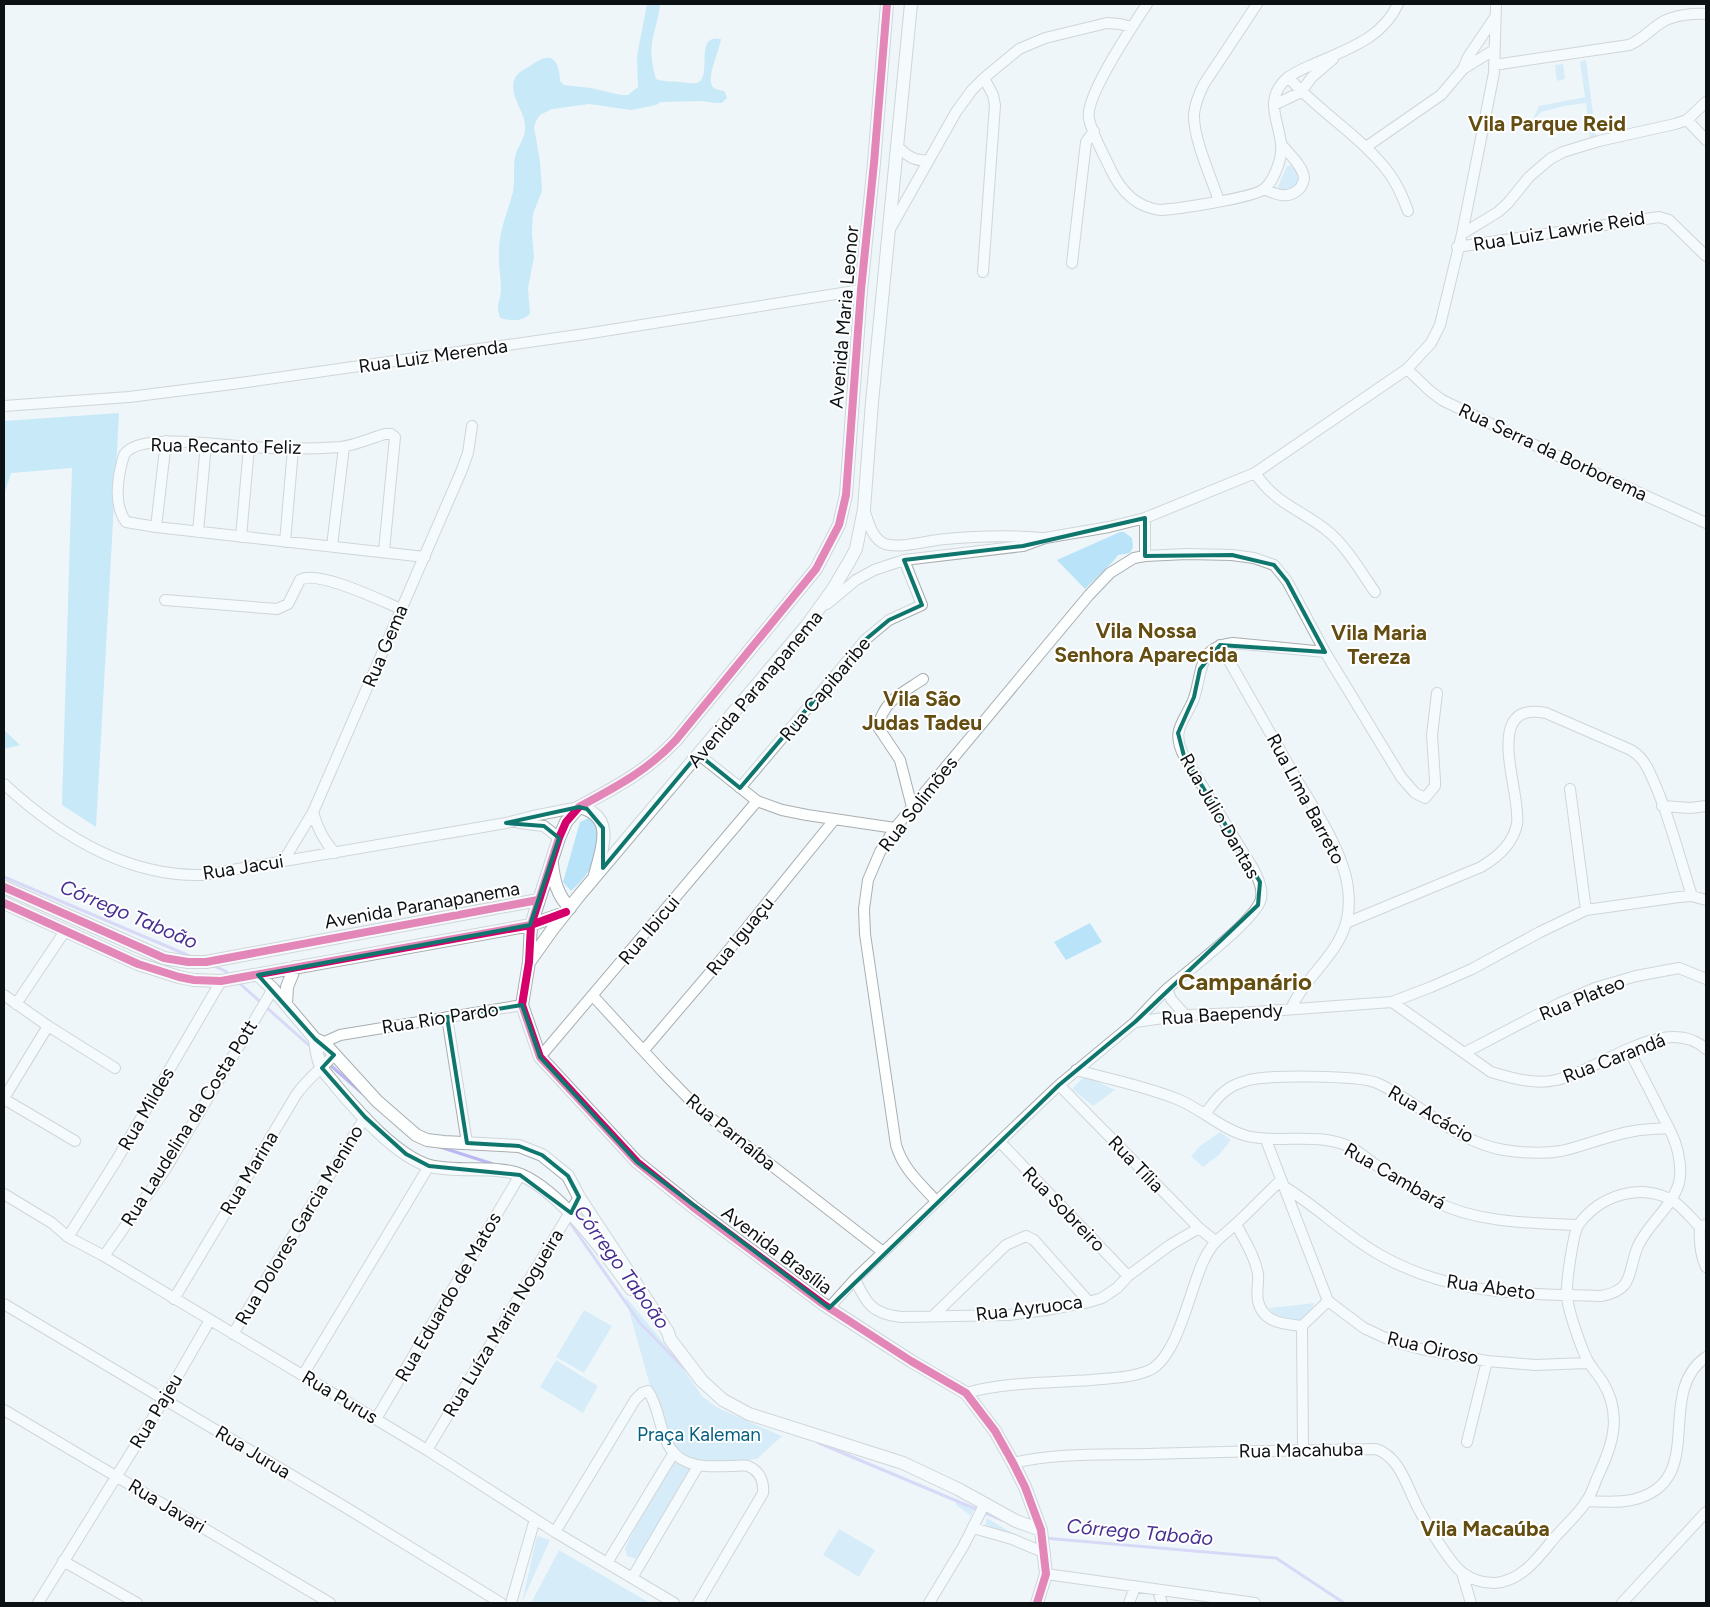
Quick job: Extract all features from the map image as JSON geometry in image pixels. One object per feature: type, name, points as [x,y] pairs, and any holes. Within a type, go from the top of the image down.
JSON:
[{"type":"street","name":"Avenida Maria Leonor","points":[[780,613],[816,569],[826,553],[839,525],[846,495],[860,290],[874,163],[887,4]]},
{"type":"street","name":"Avenida Maria Leonor","points":[[807,625],[850,562],[858,541],[864,509],[872,402],[911,4]]},
{"type":"street","points":[[1147,4],[1096,88],[1088,118],[1114,177],[1122,190],[1142,205],[1151,209],[1170,210],[1236,199],[1264,189],[1277,169],[1282,145]]},
{"type":"street","points":[[1219,201],[1198,139],[1194,124],[1194,112],[1197,98],[1204,84],[1256,4]]},
{"type":"street","points":[[1264,189],[1275,195],[1284,196],[1298,190],[1304,178],[1302,172],[1282,145],[1274,113],[1275,92],[1288,78],[1306,67],[1340,54],[1377,32],[1389,19],[1398,4]]},
{"type":"street","name":"Avenida Paranapanema","points":[[4,903],[138,964],[167,974],[194,980],[221,981],[531,925],[568,910],[807,625],[843,589],[856,580],[874,570],[904,560],[1023,546],[1045,538],[1109,527],[1145,518],[1255,473],[1407,369],[1431,343],[1440,325],[1457,247],[1462,234],[1494,65],[1496,4]]},
{"type":"street","points":[[1494,65],[1629,46],[1665,21],[1679,16],[1706,14]]},
{"type":"street","points":[[1366,147],[1441,95],[1463,69],[1468,58],[1495,18]]},
{"type":"street","points":[[890,230],[956,112],[972,90],[984,78],[1019,49],[1045,38],[1107,23],[1132,27]]},
{"type":"street","points":[[1463,69],[1494,50]]},
{"type":"street","points":[[1274,106],[1301,92],[1319,71],[1340,54]]},
{"type":"street","points":[[983,272],[995,105],[993,95],[984,78]]},
{"type":"street","points":[[1288,78],[1301,92],[1366,147],[1392,178],[1408,211]]},
{"type":"street","points":[[1462,234],[1498,212],[1550,158],[1599,140],[1687,120],[1706,102]]},
{"type":"street","points":[[1687,120],[1706,140]]},
{"type":"street","points":[[1072,263],[1086,142],[1094,131]]},
{"type":"street","points":[[897,146],[904,154],[913,159],[928,160]]},
{"type":"street","name":"Rua Luiz Lawrie Reid","points":[[1457,247],[1659,216],[1669,220],[1706,256]]},
{"type":"street","name":"Rua Luiz Merenda","points":[[4,406],[129,397],[250,382],[586,334],[860,290]]},
{"type":"street","name":"Rua Serra da Borborema","points":[[1407,369],[1442,400],[1556,455],[1706,523]]},
{"type":"street","points":[[853,402],[872,402]]},
{"type":"street","name":"Rua Gema","points":[[284,860],[313,812],[425,557],[466,459],[472,426]]},
{"type":"street","name":"Rua Recanto Feliz","points":[[384,551],[395,437],[392,434],[385,434],[344,447],[293,449],[166,441],[145,443],[127,449],[122,462],[118,497],[121,515],[126,522],[198,532],[425,557]]},
{"type":"street","points":[[156,527],[166,441]]},
{"type":"street","points":[[198,532],[206,444]]},
{"type":"street","points":[[241,537],[249,447]]},
{"type":"street","points":[[332,546],[344,447]]},
{"type":"street","points":[[285,542],[293,449]]},
{"type":"street","points":[[1255,473],[1262,484],[1274,496],[1330,533],[1376,592]]},
{"type":"street","name":"Avenida Paranapanema","points":[[864,509],[874,535],[886,544],[967,538],[1022,536],[1045,538]]},
{"type":"street","points":[[1145,518],[1145,556],[1232,555],[1267,562],[1280,572],[1287,581],[1325,652],[1401,777],[1415,793],[1425,798],[1435,786],[1436,780],[1432,735],[1437,693]]},
{"type":"street","name":"Rua Solimões","points":[[936,1201],[906,1169],[896,1145],[865,934],[864,910],[868,880],[880,852],[895,828],[979,729],[1018,678],[1099,584],[1125,563],[1145,556]]},
{"type":"street","name":"Rua Capibaribe","points":[[740,788],[865,640],[889,620],[922,605],[904,560]]},
{"type":"street","points":[[165,600],[277,609],[288,604],[300,580],[307,577],[341,584],[401,609]]},
{"type":"street","name":"Avenida Paranapanema","points":[[4,887],[164,958],[188,962],[206,962],[538,900],[566,822],[579,807],[637,774],[658,758],[676,740],[780,613]]},
{"type":"street","points":[[1220,644],[1242,643],[1325,652]]},
{"type":"street","name":"Rua Lima Barreto","points":[[1220,644],[1334,844],[1348,884],[1349,899],[1346,922],[1334,947],[1303,987],[1291,1009]]},
{"type":"street","name":"Rua Júlio Dantas","points":[[1135,1022],[1167,989],[1230,935],[1258,905],[1262,893],[1260,882],[1254,870],[1184,756],[1178,741],[1178,733],[1194,697],[1200,669],[1211,651],[1220,644]]},
{"type":"street","points":[[912,807],[900,760],[878,727],[881,714],[890,701],[923,679]]},
{"type":"street","points":[[1346,922],[1481,867],[1501,854],[1514,833],[1517,822],[1517,807],[1510,770],[1509,730],[1516,719],[1528,712],[1537,711],[1546,713],[1631,750],[1642,759],[1662,806],[1692,896]]},
{"type":"street","points":[[698,754],[757,802],[782,810],[834,820],[895,828]]},
{"type":"street","name":"Rua Jacui","points":[[4,784],[55,827],[84,845],[110,856],[170,874],[203,875],[506,823],[579,807]]},
{"type":"street","points":[[1570,789],[1586,910]]},
{"type":"street","name":"Rua Ibicui","points":[[540,1058],[757,802]]},
{"type":"street","points":[[1662,806],[1690,808],[1706,806]]},
{"type":"street","points":[[579,807],[595,814],[603,828],[604,842],[595,877]]},
{"type":"street","points":[[313,812],[320,832],[326,843],[335,853]]},
{"type":"street","name":"Rua Iguaçu","points":[[644,1050],[719,962],[834,820]]},
{"type":"street","name":"Rua Jacui","points":[[506,823],[527,823],[544,826],[559,838]]},
{"type":"street","points":[[552,861],[554,879],[568,910]]},
{"type":"street","name":"Rua Baependy","points":[[829,1308],[855,1279],[1059,1085],[1135,1022],[1185,1015],[1392,1002],[1472,969],[1540,932],[1586,910],[1692,896],[1706,900]]},
{"type":"street","name":"Avenida Brasília","points":[[538,900],[531,925],[529,962],[522,1005],[540,1058],[637,1162],[693,1207],[829,1308],[911,1361],[966,1393],[995,1431],[1013,1463],[1025,1487],[1041,1530],[1046,1574],[1036,1603]]},
{"type":"street","name":"Avenida Brasília","points":[[529,962],[568,910]]},
{"type":"street","points":[[16,1004],[65,931]]},
{"type":"street","points":[[286,1004],[286,987],[295,967]]},
{"type":"street","name":"Rua Plateo","points":[[1464,1053],[1560,1003],[1595,988],[1636,976],[1679,968],[1706,979]]},
{"type":"street","points":[[258,975],[286,1004],[318,1045],[334,1055],[377,1100],[416,1135],[427,1140],[444,1142],[519,1146],[542,1155],[568,1176],[579,1197],[668,1332],[670,1339],[702,1381],[723,1400],[749,1414],[903,1463],[958,1489],[1016,1522],[1041,1530]]},
{"type":"street","name":"Rua Mildes","points":[[68,1237],[116,1161],[221,981]]},
{"type":"street","name":"Rua Laudelina da Costa Pott","points":[[104,1256],[165,1170],[273,989]]},
{"type":"street","points":[[1167,989],[1171,999],[1185,1015]]},
{"type":"street","points":[[4,996],[115,1068]]},
{"type":"street","name":"Rua Parnaíba","points":[[593,996],[691,1101],[883,1252]]},
{"type":"street","name":"Rua Carandá","points":[[1392,1002],[1491,1072],[1534,1082],[1570,1077],[1649,1041],[1676,1036],[1694,1040],[1706,1049]]},
{"type":"street","name":"Rua Rio Pardo","points":[[318,1045],[340,1035],[522,1005]]},
{"type":"street","points":[[447,1017],[468,1143]]},
{"type":"street","points":[[48,1026],[4,1098],[75,1140]]},
{"type":"street","points":[[318,1045],[322,1068],[365,1117],[406,1154],[429,1166],[505,1172],[520,1175],[535,1184],[571,1213],[627,1284],[662,1334],[667,1339],[670,1339]]},
{"type":"street","name":"Rua Abeto","points":[[1282,1183],[1381,1256],[1420,1275],[1462,1286],[1517,1293],[1600,1296],[1614,1294],[1622,1288],[1630,1273],[1638,1247],[1647,1231],[1671,1199],[1679,1182],[1680,1161],[1676,1142],[1629,1050]]},
{"type":"street","name":"Rua Marina","points":[[174,1298],[296,1095],[310,1077],[334,1055]]},
{"type":"street","name":"Rua Cambará","points":[[1076,1070],[1143,1087],[1178,1099],[1232,1131],[1266,1140],[1326,1139],[1349,1146],[1434,1201],[1455,1210],[1491,1219],[1578,1226]]},
{"type":"street","name":"Rua Acácio","points":[[1205,1114],[1216,1099],[1228,1088],[1249,1080],[1334,1077],[1375,1082],[1408,1099],[1453,1131],[1475,1142],[1502,1150],[1531,1153],[1560,1151],[1634,1131],[1668,1128]]},
{"type":"street","name":"Rua Tília","points":[[1059,1085],[1199,1228],[1215,1241]]},
{"type":"street","name":"Rua Dolores Garcia Menino","points":[[233,1334],[365,1117]]},
{"type":"street","points":[[1266,1140],[1328,1300],[1302,1326],[1303,1449]]},
{"type":"street","name":"Rua Sobreiro","points":[[1000,1142],[1128,1276]]},
{"type":"street","points":[[303,1376],[429,1166]]},
{"type":"street","name":"Rua Eduardo de Matos","points":[[376,1419],[520,1175]]},
{"type":"street","points":[[966,1393],[981,1388],[1129,1377],[1152,1369],[1165,1357],[1174,1340],[1203,1262],[1215,1241],[1282,1183]]},
{"type":"street","points":[[1578,1226],[1609,1198],[1646,1191],[1671,1199],[1703,1226],[1699,1241],[1702,1259],[1706,1268]]},
{"type":"street","name":"Rua Purus","points":[[4,1194],[52,1223],[68,1237],[104,1256],[376,1419],[555,1532],[674,1603]]},
{"type":"street","name":"Rua Luíza Maria Nogueira","points":[[427,1450],[579,1197]]},
{"type":"street","points":[[1236,1224],[1252,1255],[1258,1273],[1258,1301],[1264,1313],[1272,1321],[1302,1326]]},
{"type":"street","name":"Rua Macahuba","points":[[1013,1463],[1084,1456],[1303,1449],[1376,1449],[1391,1457],[1402,1474],[1418,1509],[1438,1542],[1462,1573],[1479,1582],[1496,1583],[1512,1579],[1528,1569],[1586,1502],[1603,1466],[1614,1436],[1615,1420],[1612,1405],[1603,1382],[1588,1363],[1581,1347],[1567,1295],[1572,1250],[1578,1226]]},
{"type":"street","name":"Rua Ayruoca","points":[[855,1279],[862,1296],[868,1304],[878,1312],[887,1315],[901,1317],[1009,1315],[1046,1310],[1102,1298],[1170,1245],[1199,1228]]},
{"type":"street","points":[[934,1316],[1006,1245],[1026,1236],[1034,1240],[1089,1302]]},
{"type":"street","name":"Rua Oiroso","points":[[1328,1300],[1364,1328],[1392,1341],[1421,1349],[1486,1361],[1535,1365],[1588,1363]]},
{"type":"street","name":"Rua Jurua","points":[[4,1304],[165,1398],[501,1603]]},
{"type":"street","name":"Rua Pajeu","points":[[38,1603],[165,1398],[210,1320]]},
{"type":"street","points":[[1586,1502],[1632,1501],[1651,1495],[1668,1483],[1679,1467],[1684,1437],[1683,1400],[1687,1380],[1700,1361],[1706,1357]]},
{"type":"street","points":[[1467,1442],[1486,1361]]},
{"type":"street","points":[[555,1532],[634,1400],[642,1393],[648,1391],[654,1400],[664,1438],[673,1454],[686,1462],[698,1466],[747,1466],[758,1473],[764,1484],[763,1493],[698,1603]]},
{"type":"street","name":"Rua Javari","points":[[4,1410],[330,1603]]},
{"type":"street","points":[[607,1563],[673,1454]]},
{"type":"street","points":[[632,1578],[698,1466]]},
{"type":"street","points":[[929,1603],[973,1528],[984,1505]]},
{"type":"street","points":[[1622,1603],[1706,1512]]},
{"type":"street","points":[[511,1603],[535,1519]]},
{"type":"street","points":[[973,1528],[1012,1539],[1045,1553]]},
{"type":"street","points":[[63,1561],[137,1603]]},
{"type":"street","points":[[1462,1573],[1471,1603]]},
{"type":"street","points":[[1046,1574],[1255,1603]]},
{"type":"street","points":[[1129,1603],[1135,1587]]},
{"type":"street","points":[[1158,1591],[1162,1603]]},
{"type":"highlighted area","points":[[1145,518],[1145,556],[1232,555],[1274,565],[1287,581],[1325,652],[1220,645],[1200,669],[1194,697],[1178,733],[1184,756],[1260,882],[1258,905],[1135,1022],[1059,1085],[829,1308],[637,1162],[540,1057],[522,1005],[447,1017],[467,1143],[519,1146],[542,1155],[568,1176],[579,1197],[571,1213],[520,1175],[429,1166],[406,1154],[365,1117],[322,1068],[334,1055],[315,1039],[258,975],[530,925],[559,838],[544,826],[506,823],[579,807],[587,809],[603,828],[603,868],[698,754],[740,788],[865,640],[889,620],[922,605],[904,560],[1023,546]]},
{"type":"green space","points":[[1586,60],[1596,136],[1590,138],[1586,103],[1541,112],[1532,121],[1539,106],[1585,97],[1580,62]]},
{"type":"green space","points":[[1563,64],[1565,79],[1557,81],[1555,65]]},
{"type":"green space","points":[[1293,165],[1301,178],[1297,188],[1280,193],[1278,186],[1287,166]]},
{"type":"green space","points":[[1120,532],[1124,532],[1132,538],[1133,547],[1130,553],[1118,555],[1085,589],[1057,560]]},
{"type":"green space","points":[[591,817],[600,837],[600,847],[592,866],[579,884],[571,891],[563,882],[580,822]]},
{"type":"green space","points":[[1090,923],[1102,942],[1066,960],[1054,942]]},
{"type":"green space","points":[[1085,1076],[1115,1090],[1093,1106],[1072,1089]]},
{"type":"green space","points":[[1220,1132],[1231,1140],[1219,1155],[1203,1167],[1191,1156],[1200,1146]]},
{"type":"green space","name":"Praça Kaleman","points":[[625,1296],[676,1358],[702,1396],[718,1408],[782,1436],[757,1459],[698,1466],[636,1559],[627,1556],[625,1548],[673,1454],[662,1429]]},
{"type":"green space","points":[[1315,1303],[1301,1322],[1279,1317],[1269,1308]]},
{"type":"green space","points":[[584,1310],[612,1326],[584,1373],[556,1357]]},
{"type":"green space","points":[[556,1360],[598,1386],[583,1413],[540,1387]]},
{"type":"green space","points":[[959,1500],[974,1508],[971,1516],[955,1504]]},
{"type":"green space","points":[[987,1518],[1014,1534],[985,1526]]},
{"type":"green space","points":[[839,1529],[875,1550],[859,1577],[823,1555]]},
{"type":"green space","points":[[537,1536],[550,1540],[522,1602]]},
{"type":"green space","points":[[559,1550],[650,1603],[531,1603]]},
{"type":"shaded area","points":[[647,4],[660,4],[651,48],[656,79],[699,82],[703,77],[708,42],[713,39],[721,39],[713,65],[711,84],[714,88],[725,92],[727,98],[722,103],[703,101],[661,102],[656,105],[631,110],[589,104],[552,109],[540,115],[534,127],[540,161],[542,191],[533,214],[534,257],[528,288],[530,314],[516,320],[500,318],[498,308],[501,294],[499,244],[513,192],[515,157],[525,129],[523,116],[513,91],[515,78],[520,72],[537,61],[548,58],[552,59],[558,66],[560,81],[564,85],[628,95],[638,87],[637,56]]},
{"type":"shaded area","points":[[119,413],[96,827],[62,805],[72,468],[11,473],[4,495],[4,421]]},
{"type":"shaded area","points":[[4,730],[20,745],[4,749]]},
{"type":"waterway","name":"Córrego Taboão","points":[[4,877],[192,957]]},
{"type":"waterway","name":"Córrego Taboão","points":[[214,966],[230,975]]},
{"type":"waterway","name":"Córrego Taboão","points":[[238,982],[312,1048]]},
{"type":"waterway","name":"Córrego Taboão","points":[[329,1064],[362,1093]]},
{"type":"waterway","name":"Córrego Taboão","points":[[440,1147],[493,1164]]},
{"type":"waterway","name":"Córrego Taboão","points":[[568,1220],[640,1323],[686,1370]]},
{"type":"waterway","name":"Córrego Taboão","points":[[819,1443],[1002,1520]]},
{"type":"waterway","name":"Córrego Taboão","points":[[1044,1538],[1276,1558],[1344,1603]]},
{"type":"cycle path","points":[[887,4],[861,290],[846,495],[839,525],[816,569],[676,740],[642,770],[579,807],[566,822],[531,925],[529,962],[522,1005],[540,1057],[637,1162],[693,1207],[823,1304],[911,1361],[966,1393],[995,1431],[1013,1463],[1025,1487],[1041,1530],[1046,1574],[1037,1603]]},
{"type":"cycle path","points":[[4,887],[164,958],[188,962],[206,962],[538,900]]},
{"type":"cycle path","points":[[4,903],[138,964],[179,977],[194,980],[221,981],[531,925],[566,912]]},
{"type":"district","name":"Vila Parque Reid","points":[[1547,123]]},
{"type":"district","name":"Vila Nossa Senhora Aparecida","points":[[1146,642]]},
{"type":"district","name":"Vila Maria Tereza","points":[[1379,644]]},
{"type":"district","name":"Vila São Judas Tadeu","points":[[922,710]]},
{"type":"district","name":"Campanário","points":[[1245,981]]},
{"type":"district","name":"Vila Macaúba","points":[[1485,1528]]}]
